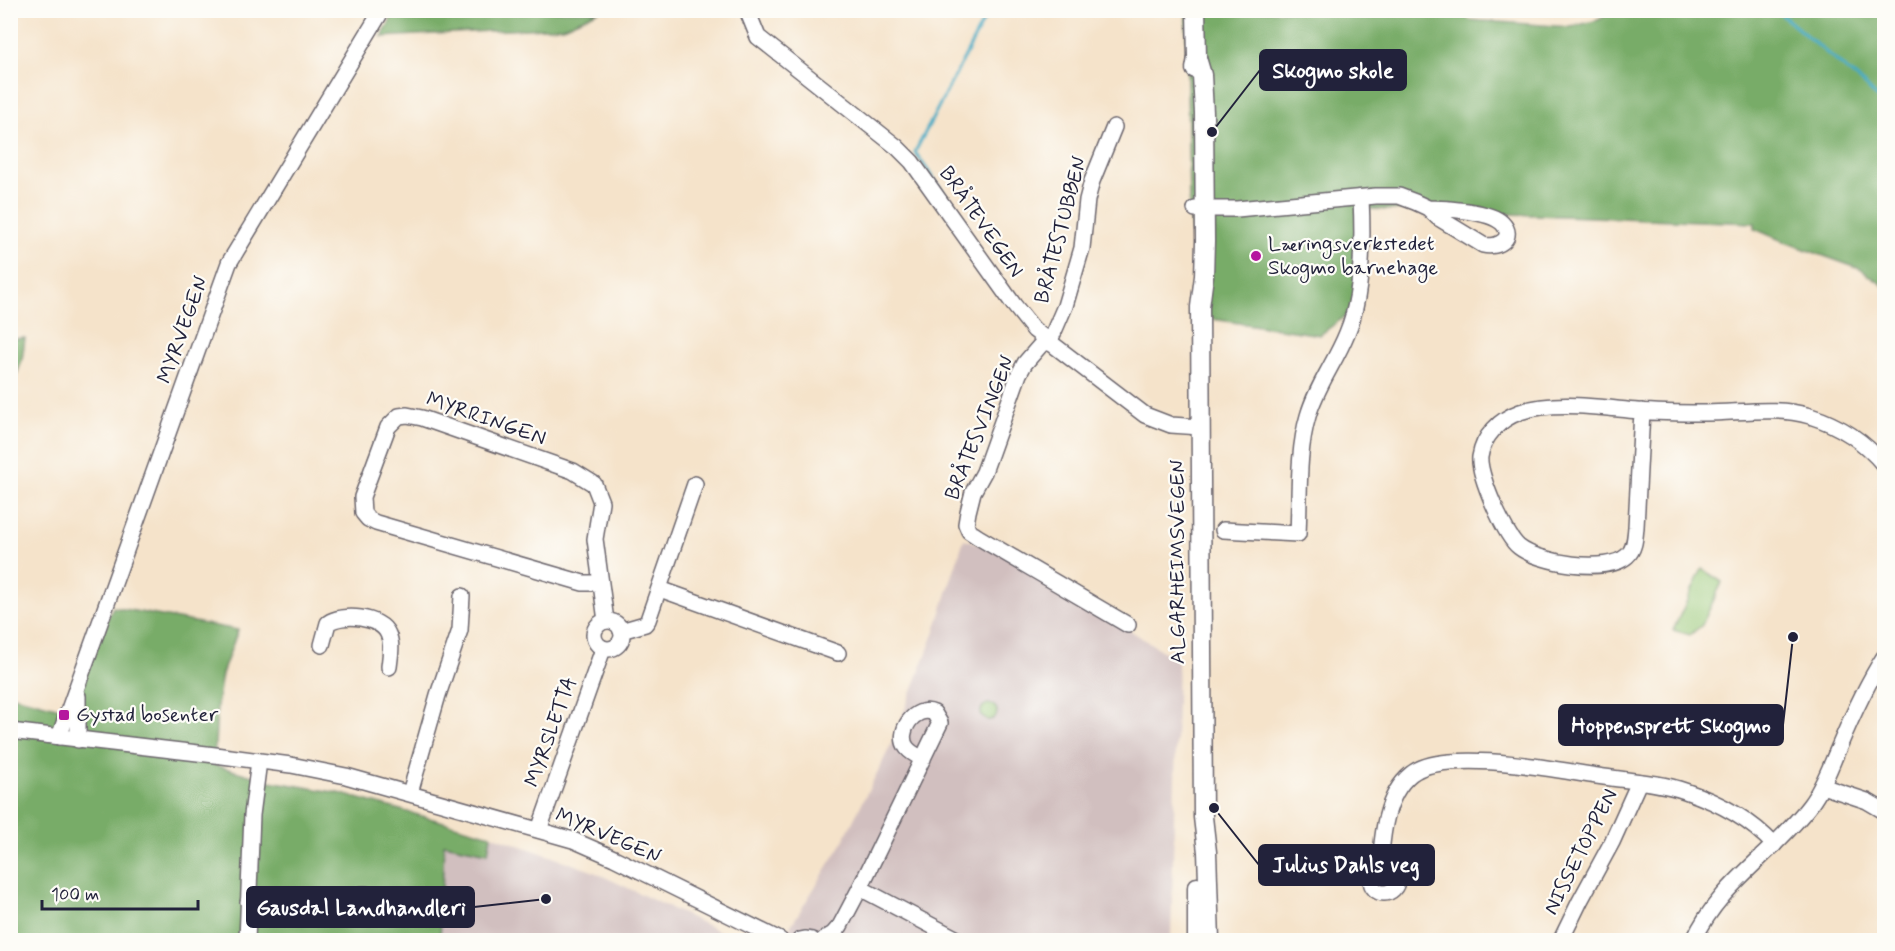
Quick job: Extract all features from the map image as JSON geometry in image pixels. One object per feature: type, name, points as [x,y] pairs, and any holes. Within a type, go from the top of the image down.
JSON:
[{"type":"main road","name":"ALGARHEIMSVEGEN","points":[[1196,10],[1197,58],[1202,75],[1204,113],[1200,209],[1204,276],[1200,307],[1200,427],[1203,817],[1207,852],[1210,940]]},
{"type":"main road","name":"ALGARHEIMSVEGEN","points":[[1197,940],[1198,854],[1203,817]]},
{"type":"street","name":"MYRVEGEN","points":[[59,737],[229,263],[382,10]]},
{"type":"street","name":"BRÅTEVEGEN","points":[[747,10],[758,37],[769,48],[897,147],[912,162],[1025,321],[1047,341],[1145,415],[1171,425],[1200,427]]},
{"type":"street","name":"BRÅTESTUBBEN","points":[[1047,341],[1065,306],[1082,248],[1087,200],[1092,181],[1114,127]]},
{"type":"street","points":[[1200,209],[1237,209],[1399,196],[1428,208]]},
{"type":"street","points":[[1223,530],[1298,534],[1302,449],[1306,424],[1315,398],[1348,333],[1358,299],[1361,198]]},
{"type":"street","name":"BRÅTESVINGEN","points":[[1047,341],[1025,363],[1019,374],[984,472],[973,492],[966,524],[969,531],[978,537],[1128,625]]},
{"type":"street","points":[[1642,411],[1636,527],[1634,545],[1629,555],[1619,562],[1604,566],[1575,564],[1549,560],[1518,547],[1509,536],[1481,473],[1480,459],[1487,436],[1496,427],[1520,412],[1546,408],[1583,407],[1642,411],[1777,412],[1808,415],[1844,430],[1875,454],[1884,465]]},
{"type":"street","name":"MYRRINGEN","points":[[600,583],[583,583],[368,519],[363,513],[362,496],[388,427],[399,416],[422,418],[573,471],[594,484],[601,502],[595,539],[606,621]]},
{"type":"street","points":[[621,631],[645,624],[660,589],[695,484]]},
{"type":"street","points":[[660,589],[838,653]]},
{"type":"street","points":[[410,793],[438,695],[460,630],[462,596]]},
{"type":"street","points":[[322,645],[328,623],[335,618],[351,617],[378,624],[384,627],[389,635],[391,655],[388,667]]},
{"type":"street","points":[[606,621],[617,625],[621,631],[621,639],[617,646],[610,649],[603,649],[596,643],[593,634],[597,625],[606,621]]},
{"type":"street","name":"MYRSLETTA","points":[[538,830],[603,649]]},
{"type":"street","points":[[1694,940],[1713,908],[1734,882],[1801,816],[1822,786],[1858,703],[1884,657]]},
{"type":"street","name":"MYRVEGEN","points":[[77,690],[78,740]]},
{"type":"street","name":"MYRVEGEN","points":[[10,731],[260,761],[330,772],[410,793],[587,846],[780,940]]},
{"type":"street","points":[[823,940],[840,926],[923,759]]},
{"type":"street","points":[[247,940],[252,815],[260,761]]},
{"type":"street","points":[[1380,867],[1381,842],[1397,793],[1411,774],[1429,766],[1449,762],[1499,763],[1648,782],[1685,791],[1718,804],[1755,827],[1774,845]]},
{"type":"street","name":"NISSETOPPEN","points":[[1561,940],[1612,842],[1639,782]]},
{"type":"street","points":[[1822,786],[1867,801],[1884,812]]},
{"type":"street","points":[[860,888],[959,940]]},
{"type":"street","points":[[248,902],[353,905]]},
{"type":"street","points":[[800,940],[812,940]]},
{"type":"shaded area","points":[[964,539],[1014,556],[1178,661],[1171,940],[782,940],[840,847],[891,745],[934,634]]},
{"type":"shaded area","points":[[491,835],[592,871],[738,940],[440,940],[444,844],[488,853]]},
{"type":"green space","points":[[395,10],[599,11],[563,27],[382,37]]},
{"type":"green space","points":[[1456,10],[1470,20],[1571,27],[1598,20],[1615,11],[1884,11],[1884,286],[1860,269],[1755,229],[1755,223],[1368,209],[1360,305],[1320,335],[1199,317],[1189,203],[1186,11]]},
{"type":"green space","points":[[25,338],[22,360],[11,391],[11,339]]},
{"type":"green space","points":[[1702,569],[1722,582],[1702,625],[1690,635],[1673,630]]},
{"type":"green space","points":[[113,607],[238,630],[222,674],[217,706],[214,765],[270,781],[339,793],[491,835],[488,853],[444,844],[440,940],[11,940],[10,695],[64,709]]},
{"type":"green space","points":[[989,704],[997,712],[989,720],[981,712]]},
{"type":"waterway","points":[[960,216],[915,152],[989,10]]},
{"type":"waterway","points":[[1776,10],[1866,86],[1884,105]]},
{"type":"place","name":"Skogmo skole","points":[[1212,132]]},
{"type":"place","name":"Læringsverkstedet Skogmo barnehage","points":[[1256,256]]},
{"type":"place","name":"Hoppensprett Skogmo","points":[[1793,637]]},
{"type":"place","name":"Gystad bosenter","points":[[64,715]]},
{"type":"place","name":"Julius Dahls veg","points":[[1214,808]]},
{"type":"place","name":"Gausdal Landhandleri","points":[[546,899]]}]
